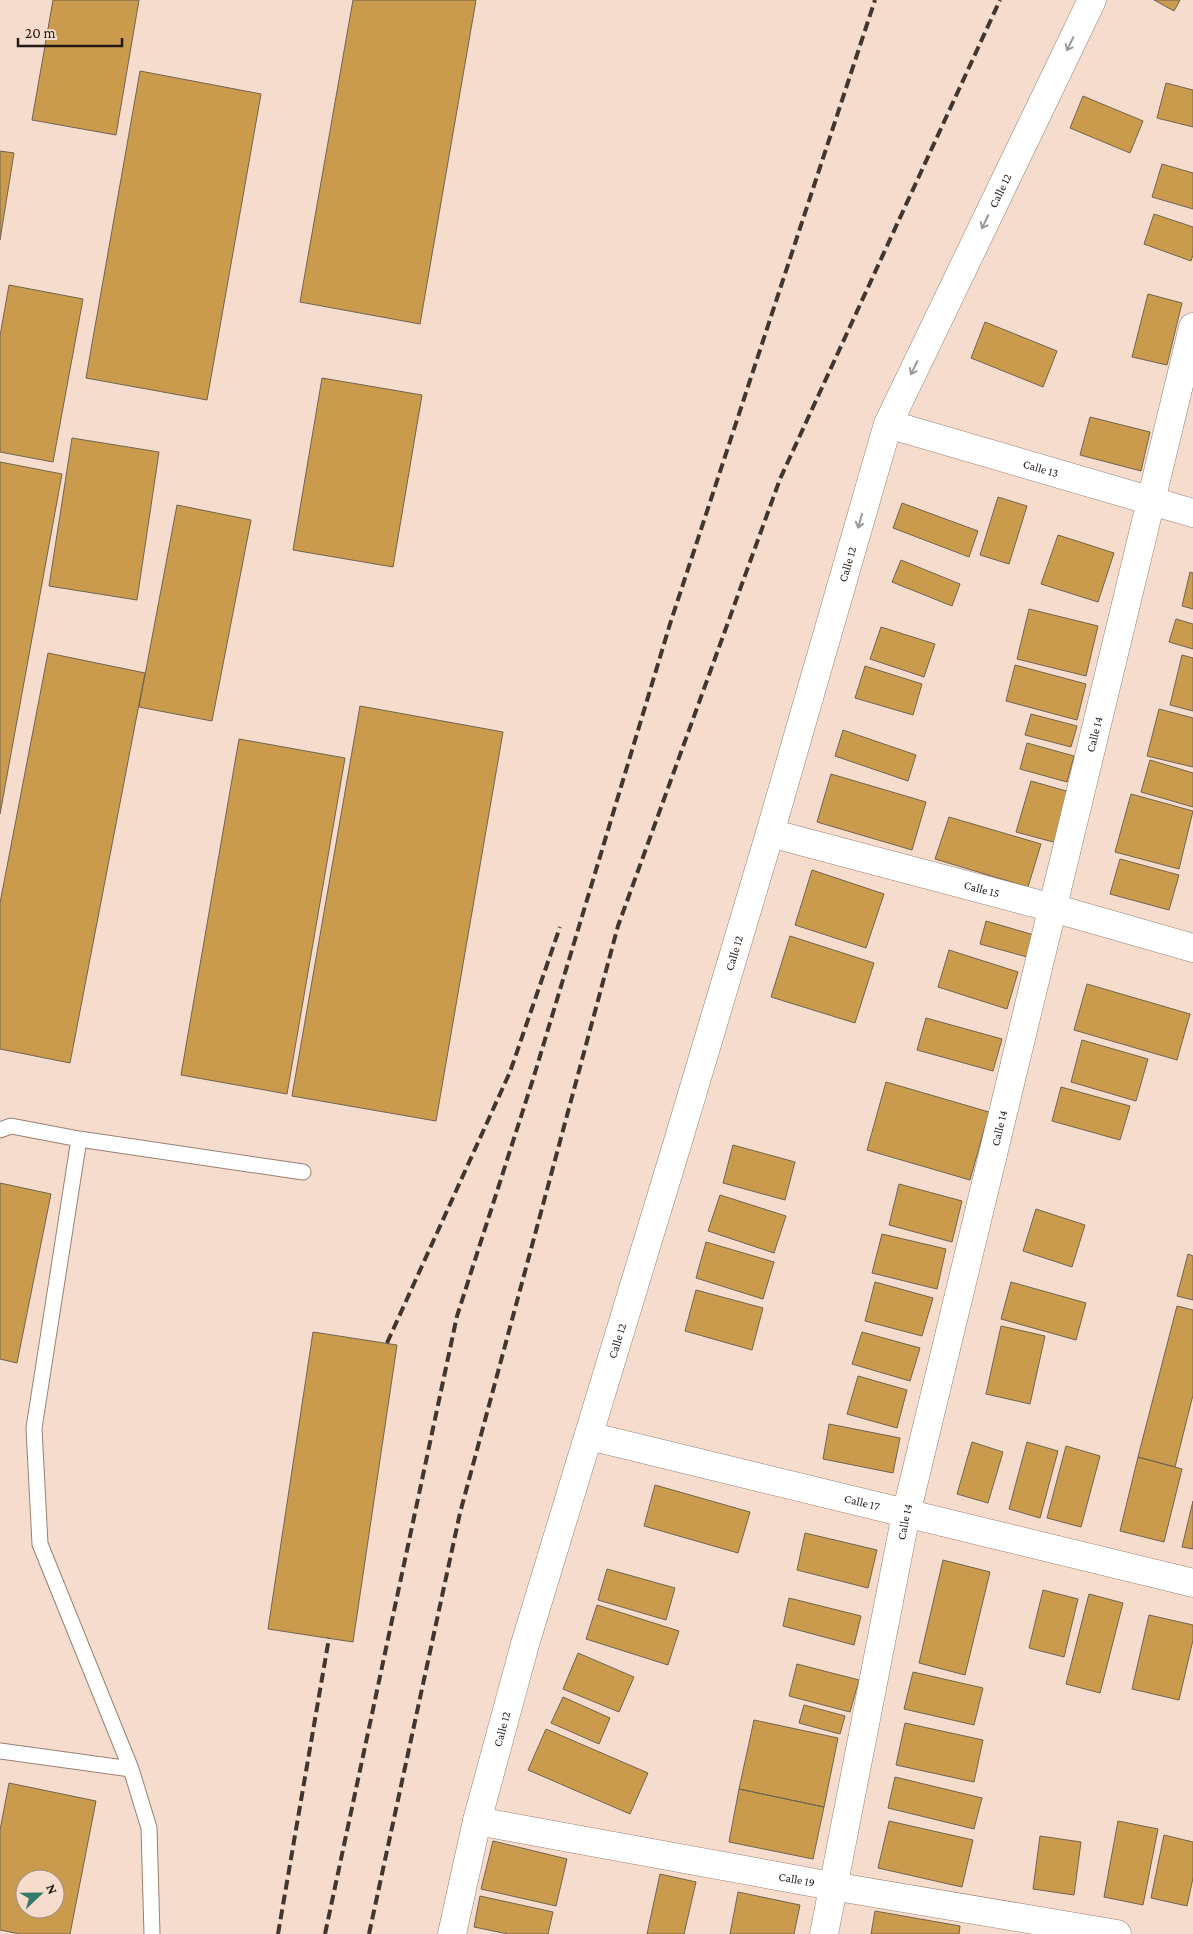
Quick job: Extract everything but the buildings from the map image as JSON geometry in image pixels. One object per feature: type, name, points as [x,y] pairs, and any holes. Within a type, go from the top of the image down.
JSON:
[{"type":"street","name":"Calle 12","points":[[452,1934],[477,1820],[525,1644],[770,833],[888,424],[1092,0]]},
{"type":"street","name":"Calle 14","points":[[824,1934],[906,1514],[1193,327]]},
{"type":"street","name":"Calle 13","points":[[888,424],[1193,513]]},
{"type":"street","name":"Calle 15","points":[[770,833],[1053,908],[1193,948]]},
{"type":"street","name":"Calle 17","points":[[589,1436],[1193,1583]]},
{"type":"street","name":"Calle 19","points":[[477,1820],[832,1886],[1117,1934]]},
{"type":"lane","points":[[0,1130],[11,1126],[79,1139],[303,1172]]},
{"type":"lane","points":[[79,1139],[34,1428],[40,1544],[131,1769],[150,1828],[152,1934]]},
{"type":"lane","points":[[0,1751],[131,1769]]},
{"type":"railway","points":[[325,1934],[457,1316],[534,1076],[670,624],[875,0]]},
{"type":"railway","points":[[369,1934],[460,1513],[618,926],[780,479],[1000,0]]},
{"type":"railway","points":[[387,1343],[510,1072],[560,927]]},
{"type":"railway","points":[[278,1934],[329,1638]]}]
